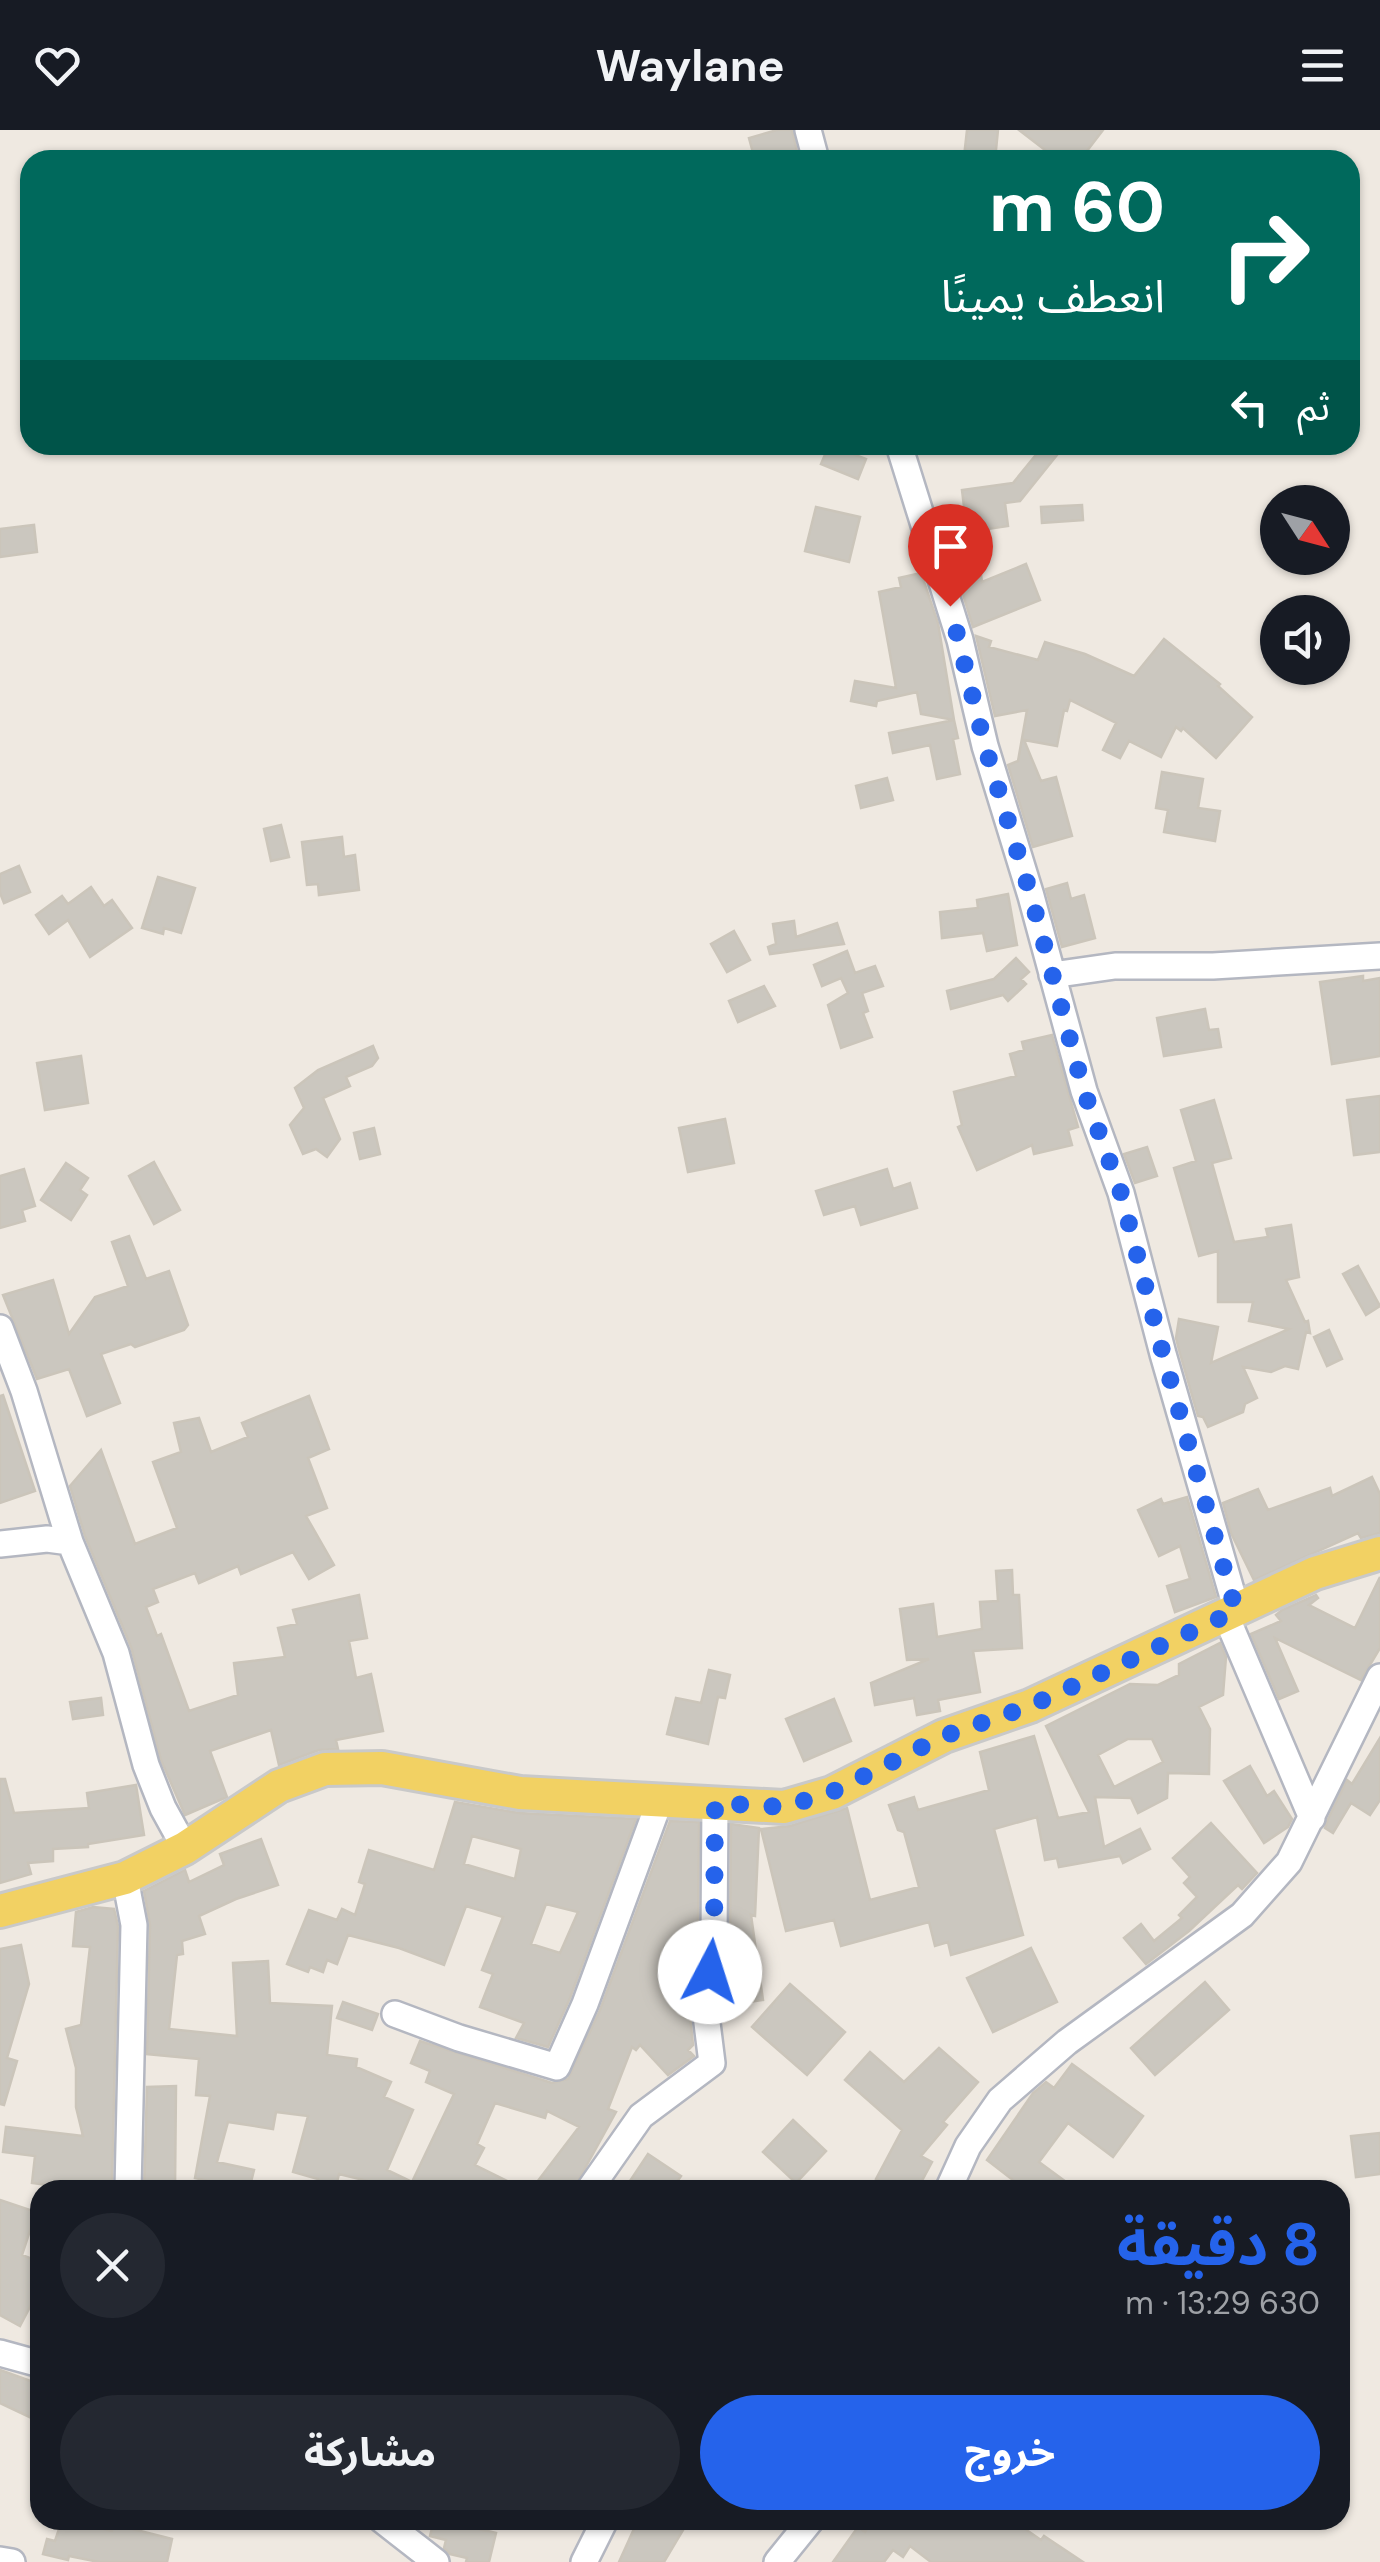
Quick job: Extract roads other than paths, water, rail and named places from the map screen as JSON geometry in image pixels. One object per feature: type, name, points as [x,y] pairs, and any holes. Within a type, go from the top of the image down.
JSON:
[{"type":"main road","points":[[0,1911],[125,1878],[185,1848],[279,1786],[325,1768],[382,1768],[520,1793],[784,1807],[832,1792],[944,1736],[1030,1706],[1315,1573],[1380,1552]]},
{"type":"street","points":[[902,455],[960,640],[985,746],[1084,1091],[1121,1193],[1231,1614],[1312,1818]]},
{"type":"street","points":[[1052,975],[1115,966],[1213,966],[1380,956]]},
{"type":"street","points":[[0,1328],[24,1391],[70,1542],[116,1654],[146,1764],[163,1808],[185,1848]]},
{"type":"street","points":[[0,1544],[48,1539],[70,1542]]},
{"type":"street","points":[[953,2180],[968,2146],[1000,2100],[1067,2042],[1242,1915],[1289,1862],[1380,1677]]},
{"type":"street","points":[[395,2014],[458,2038],[557,2067],[586,2004],[660,1800]]},
{"type":"street","points":[[597,2180],[641,2116],[712,2062],[705,2008],[714,1938],[715,1803]]},
{"type":"street","points":[[125,1878],[134,1924],[128,2180]]},
{"type":"street","points":[[0,2354],[30,2362]]},
{"type":"street","points":[[410,2530],[436,2562]]},
{"type":"street","points":[[584,2562],[599,2530]]},
{"type":"street","points":[[778,2562],[803,2530]]},
{"type":"street","points":[[0,2560],[12,2562]]}]
